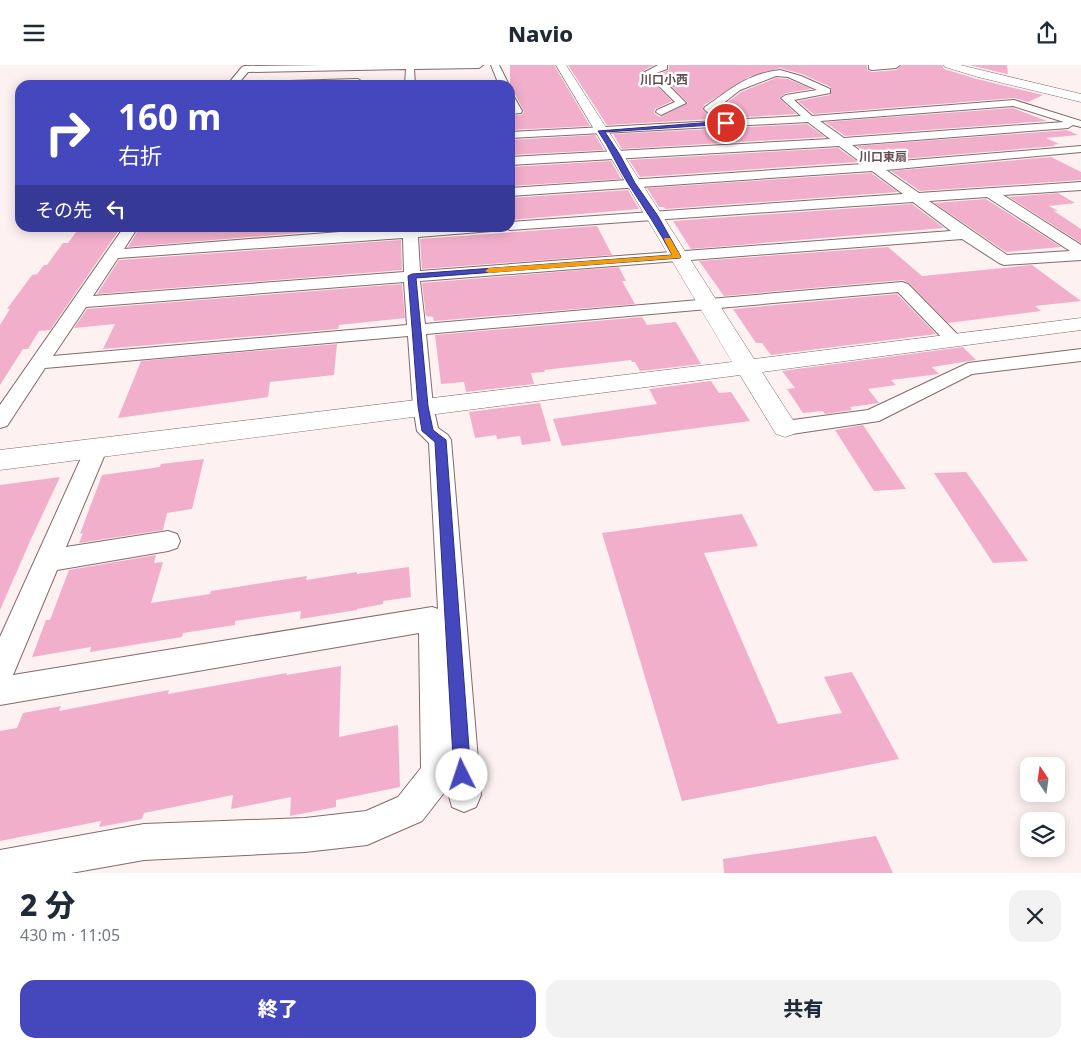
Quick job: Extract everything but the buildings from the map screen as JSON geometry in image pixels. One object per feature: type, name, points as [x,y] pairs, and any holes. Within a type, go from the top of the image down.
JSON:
[{"type":"street","points":[[236,80],[245,69],[410,65],[447,71],[479,65]]},
{"type":"street","points":[[407,80],[410,65]]},
{"type":"street","points":[[495,65],[502,80]]},
{"type":"street","points":[[561,65],[654,216],[677,257],[785,428],[872,416],[968,369],[1081,355]]},
{"type":"street","points":[[661,112],[681,103],[650,72],[664,67],[662,65]]},
{"type":"street","points":[[872,67],[896,65]]},
{"type":"street","points":[[949,65],[982,75],[1081,97]]},
{"type":"street","points":[[726,123],[709,109],[733,90],[776,69],[827,91],[786,98],[810,119],[965,234],[1004,260],[1081,254]]},
{"type":"street","points":[[515,135],[810,119],[1014,103],[1081,124]]},
{"type":"street","points":[[515,161],[842,142],[1081,124]]},
{"type":"street","points":[[515,192],[877,167],[1081,149]]},
{"type":"street","points":[[515,226],[1081,186]]},
{"type":"street","points":[[1063,187],[1081,198]]},
{"type":"street","points":[[990,192],[1081,254]]},
{"type":"street","points":[[0,421],[128,232]]},
{"type":"street","points":[[113,254],[385,232]]},
{"type":"street","points":[[410,232],[423,406],[428,431],[440,440],[464,795]]},
{"type":"street","points":[[81,302],[965,234]]},
{"type":"street","points":[[39,363],[902,287],[954,340]]},
{"type":"street","points":[[0,459],[1081,324]]},
{"type":"street","points":[[0,670],[97,447]]},
{"type":"street","points":[[48,561],[168,541]]},
{"type":"street","points":[[0,691],[432,619],[438,774],[410,809],[367,828],[305,835],[144,842],[0,869]]},
{"type":"slow traffic","points":[[489,271],[677,257],[667,239]]},
{"type":"district","name":"川口小西","points":[[664,80]]},
{"type":"district","name":"川口東扇","points":[[883,157]]},
{"type":"route","points":[[462,775],[440,440],[428,431],[423,406],[412,276],[677,257],[601,131],[726,123]]}]
